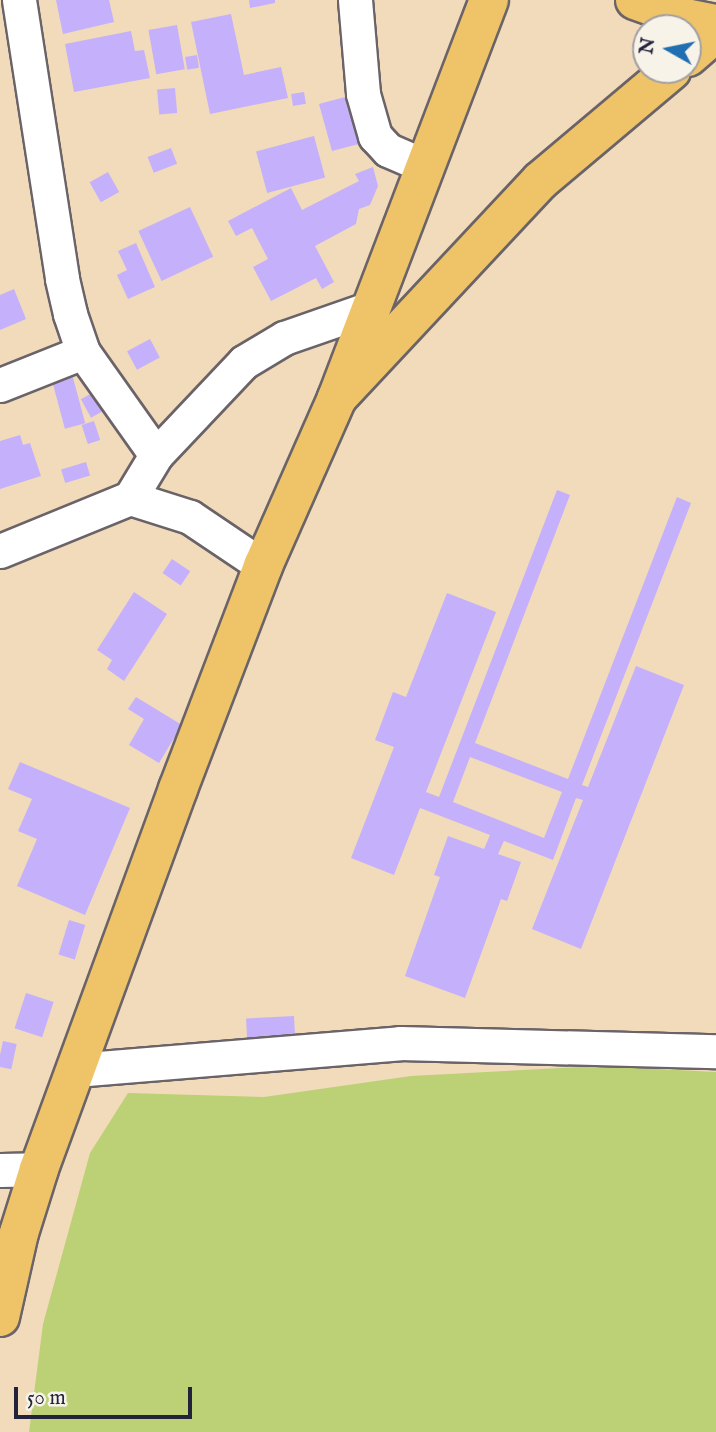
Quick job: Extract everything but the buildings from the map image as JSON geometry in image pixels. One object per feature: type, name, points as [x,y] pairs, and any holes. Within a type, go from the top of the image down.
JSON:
[{"type":"main road","points":[[0,1317],[19,1233],[75,1070],[263,566],[337,398],[489,0]]},
{"type":"main road","points":[[635,0],[685,18],[716,24]]},
{"type":"main road","points":[[702,45],[716,33]]},
{"type":"main road","points":[[337,398],[540,181],[655,84]]},
{"type":"street","points":[[19,0],[62,279],[83,352],[156,455]]},
{"type":"street","points":[[355,0],[363,94],[375,136],[388,150],[425,166]]},
{"type":"street","points":[[0,551],[130,498],[156,455],[244,362],[284,338],[370,308]]},
{"type":"street","points":[[0,386],[83,352]]},
{"type":"street","points":[[130,498],[190,517],[263,566]]},
{"type":"street","points":[[75,1070],[400,1042],[716,1051]]},
{"type":"street","points":[[0,1170],[39,1169]]},
{"type":"green space","points":[[600,1066],[716,1072],[716,1432],[29,1432],[43,1324],[90,1153],[128,1093],[264,1097],[411,1076]]}]
